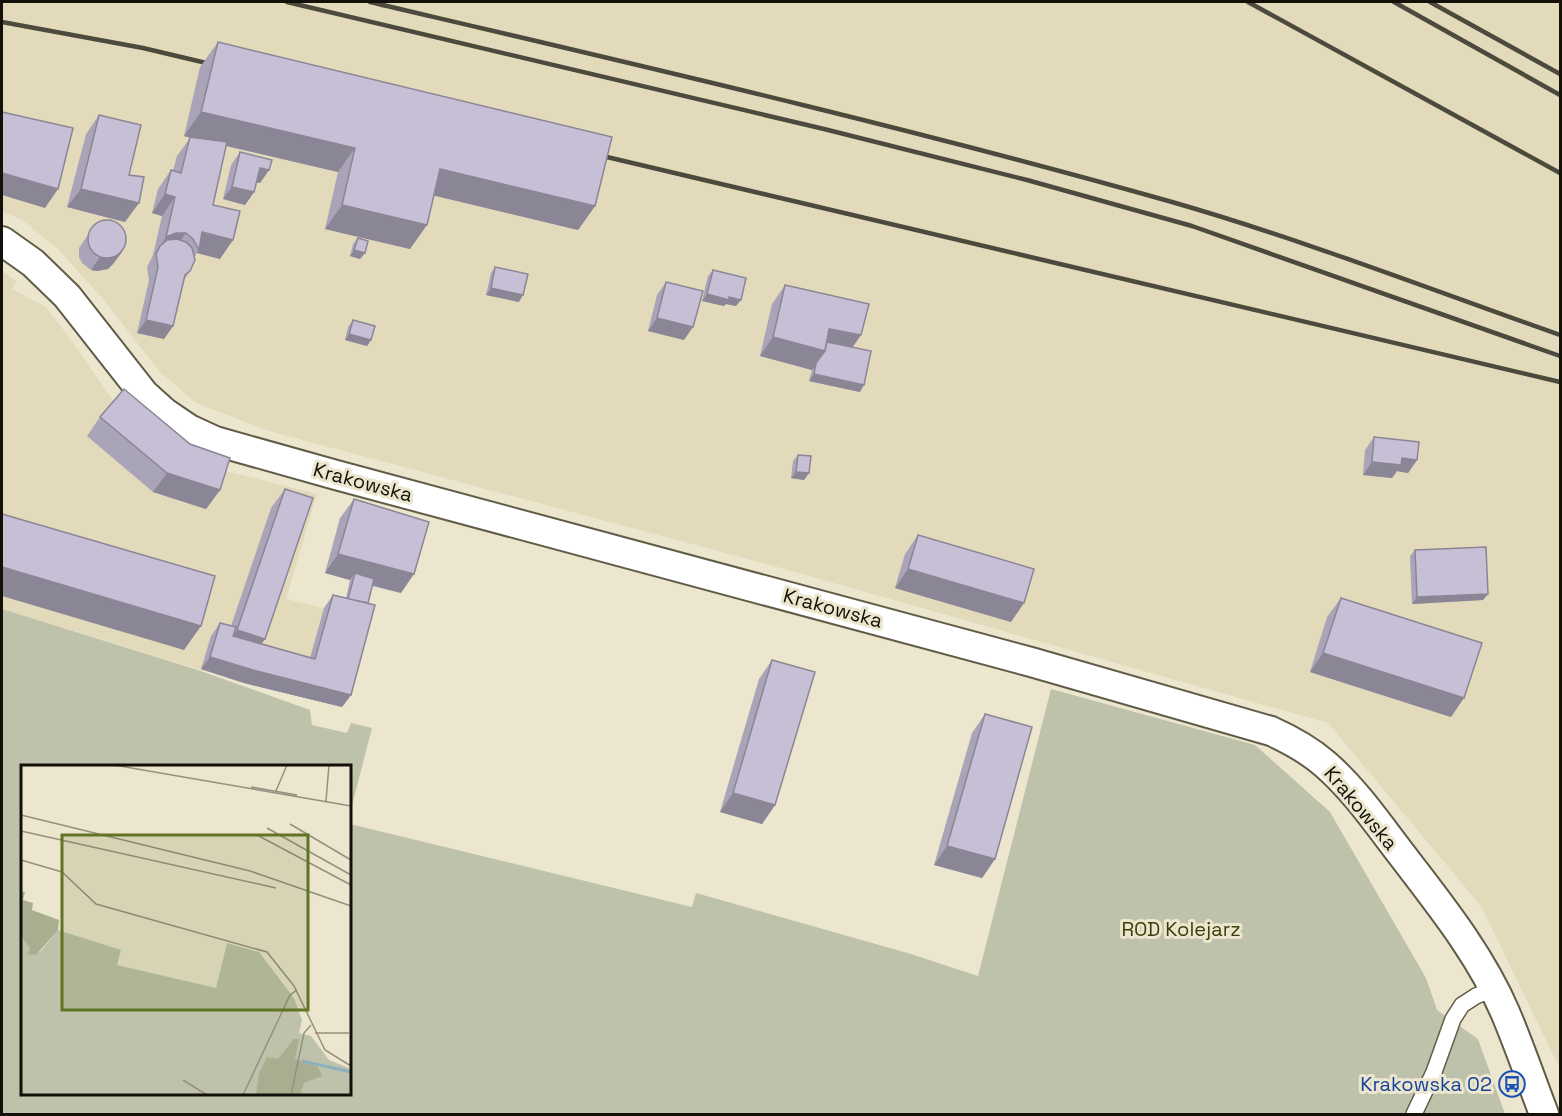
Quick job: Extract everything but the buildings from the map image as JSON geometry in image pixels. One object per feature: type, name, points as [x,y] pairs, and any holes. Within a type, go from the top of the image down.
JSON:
[{"type":"street","name":"Krakowska","points":[[2,241],[33,263],[67,296],[144,394],[172,418],[215,441],[1056,669],[1271,731],[1301,745],[1326,764],[1368,811],[1452,921],[1477,959],[1504,1011],[1544,1114]]},
{"type":"lane","points":[[1414,1114],[1434,1072],[1453,1019],[1462,1005],[1493,989]]},
{"type":"shaded area","points":[[2,2],[1560,2],[1560,1069],[1481,906],[1328,723],[763,563],[269,431],[196,403],[159,371],[104,300],[58,249],[22,220],[2,211]]},
{"type":"shaded area","points":[[2,271],[17,281],[12,289],[46,307],[114,402],[218,469],[317,494],[286,599],[366,618],[342,707],[244,683],[2,609]]},
{"type":"green space","name":"ROD Kolejarz","points":[[2,609],[198,670],[310,710],[312,725],[347,733],[351,723],[372,728],[351,809],[351,765],[21,765],[21,1095],[351,1095],[351,824],[692,907],[696,893],[911,954],[978,976],[1051,689],[1255,745],[1330,812],[1426,978],[1437,1010],[1478,1039],[1505,1114],[2,1114]]},
{"type":"railway","points":[[287,2],[824,129],[1027,180],[1192,226],[1560,356]]},
{"type":"railway","points":[[370,2],[872,122],[1072,174],[1172,202],[1319,249],[1560,335]]},
{"type":"railway","points":[[1248,2],[1560,173]]},
{"type":"railway","points":[[1394,2],[1560,95]]},
{"type":"railway","points":[[1430,2],[1560,74]]},
{"type":"railway","points":[[2,22],[143,48],[219,66]]},
{"type":"railway","points":[[590,153],[1560,382]]},
{"type":"place","name":"Krakowska 02","points":[[1512,1084]]}]
